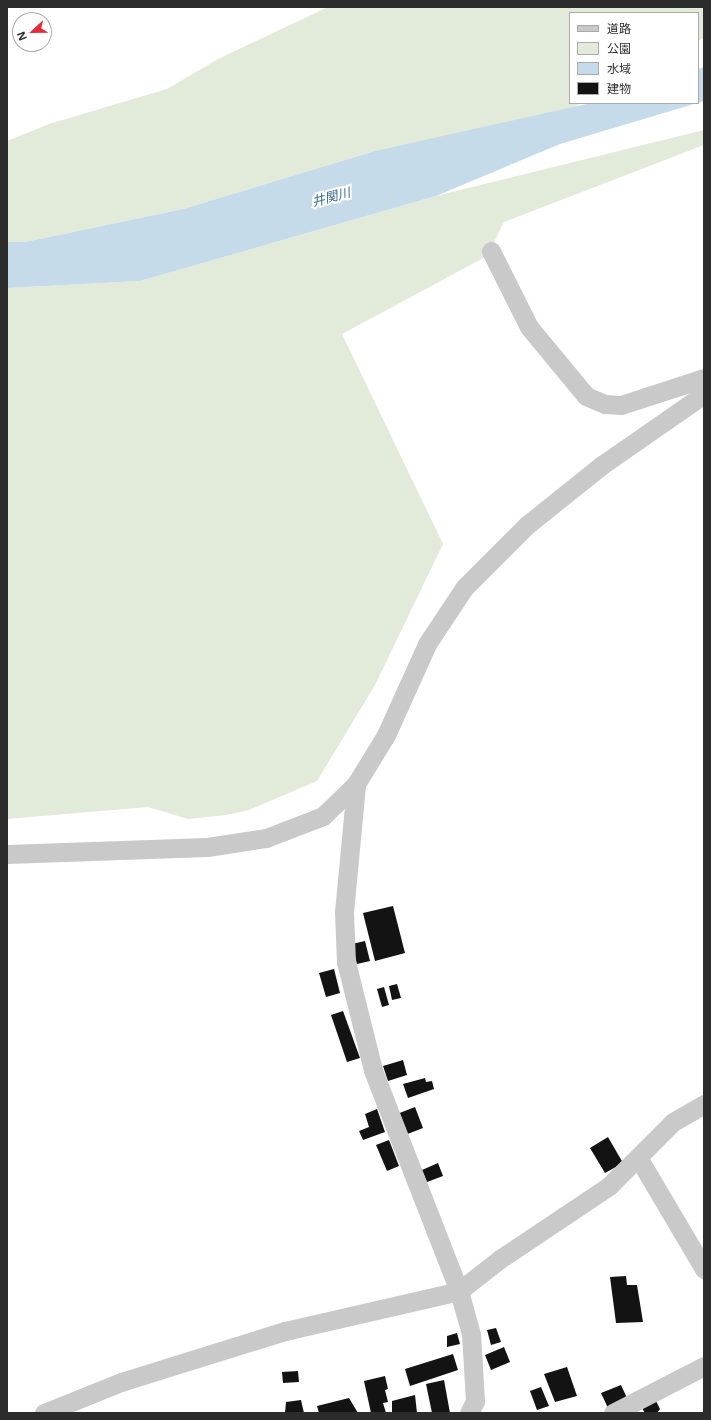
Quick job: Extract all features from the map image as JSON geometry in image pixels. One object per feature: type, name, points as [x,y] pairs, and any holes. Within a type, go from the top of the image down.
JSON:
[{"type":"street","points":[[492,251],[529,327],[586,396],[605,404],[621,405],[704,378]]},
{"type":"street","points":[[7,854],[207,847],[266,838],[324,816],[356,784],[386,735],[427,644],[464,588],[527,525],[591,474],[704,394]]},
{"type":"street","points":[[356,784],[344,912],[346,962],[373,1070],[460,1291],[471,1334],[475,1401],[472,1412]]},
{"type":"street","points":[[44,1413],[121,1382],[285,1331],[460,1291],[500,1259],[609,1186],[639,1159],[673,1122],[704,1104]]},
{"type":"street","points":[[639,1159],[704,1269]]},
{"type":"street","points":[[613,1413],[704,1366]]},
{"type":"green space","points":[[328,7],[704,7],[704,38],[699,40],[699,12],[569,12],[569,104],[580,104],[568,110],[375,151],[183,209],[25,242],[7,242],[7,141],[49,124],[167,89],[220,58]]},
{"type":"green space","points":[[704,130],[704,145],[504,222],[487,256],[342,334],[443,544],[375,685],[317,781],[249,810],[226,815],[188,819],[148,807],[7,819],[7,288],[140,281],[436,196]]},
{"type":"water","points":[[704,67],[704,101],[699,103],[699,69]]},
{"type":"water","name":"井関川","points":[[586,104],[694,104],[560,144],[436,196],[140,281],[7,288],[7,242],[25,242],[183,209],[375,151]]},
{"type":"building","points":[[393,906],[405,953],[375,961],[363,913]]},
{"type":"building","points":[[365,941],[370,961],[357,964],[352,944]]},
{"type":"building","points":[[334,969],[340,993],[326,997],[319,973]]},
{"type":"building","points":[[397,984],[401,998],[392,1000],[389,986]]},
{"type":"building","points":[[384,987],[389,1005],[382,1007],[377,989]]},
{"type":"building","points":[[343,1011],[360,1058],[347,1062],[331,1015]]},
{"type":"building","points":[[403,1060],[407,1075],[388,1081],[383,1066]]},
{"type":"building","points":[[425,1078],[426,1082],[432,1081],[434,1089],[408,1098],[403,1084]]},
{"type":"building","points":[[415,1107],[423,1128],[405,1135],[397,1114]]},
{"type":"building","points":[[377,1109],[385,1132],[363,1140],[359,1131],[369,1127],[365,1114]]},
{"type":"building","points":[[608,1137],[623,1163],[605,1173],[590,1148]]},
{"type":"building","points":[[389,1140],[399,1166],[387,1171],[376,1145]]},
{"type":"building","points":[[438,1163],[443,1176],[427,1182],[422,1170]]},
{"type":"building","points":[[626,1276],[627,1285],[637,1285],[643,1322],[616,1323],[610,1277]]},
{"type":"building","points":[[496,1328],[501,1342],[491,1345],[487,1330]]},
{"type":"building","points":[[457,1333],[460,1344],[447,1347],[447,1336]]},
{"type":"building","points":[[504,1347],[510,1362],[491,1370],[485,1355]]},
{"type":"building","points":[[453,1354],[458,1370],[410,1386],[405,1369]]},
{"type":"building","points":[[567,1367],[577,1396],[555,1402],[544,1374]]},
{"type":"building","points":[[298,1371],[299,1382],[283,1383],[282,1372]]},
{"type":"building","points":[[385,1376],[388,1389],[385,1390],[388,1402],[383,1403],[386,1413],[371,1413],[364,1381]]},
{"type":"building","points":[[444,1380],[450,1413],[432,1413],[426,1384]]},
{"type":"building","points":[[621,1385],[627,1398],[608,1408],[601,1393]]},
{"type":"building","points":[[541,1387],[549,1406],[537,1410],[530,1391]]},
{"type":"building","points":[[415,1395],[417,1413],[392,1413],[392,1401]]},
{"type":"building","points":[[654,1397],[660,1409],[657,1413],[645,1413],[640,1405]]},
{"type":"building","points":[[349,1398],[358,1413],[319,1413],[317,1406]]},
{"type":"building","points":[[301,1400],[304,1413],[285,1413],[286,1402]]}]
